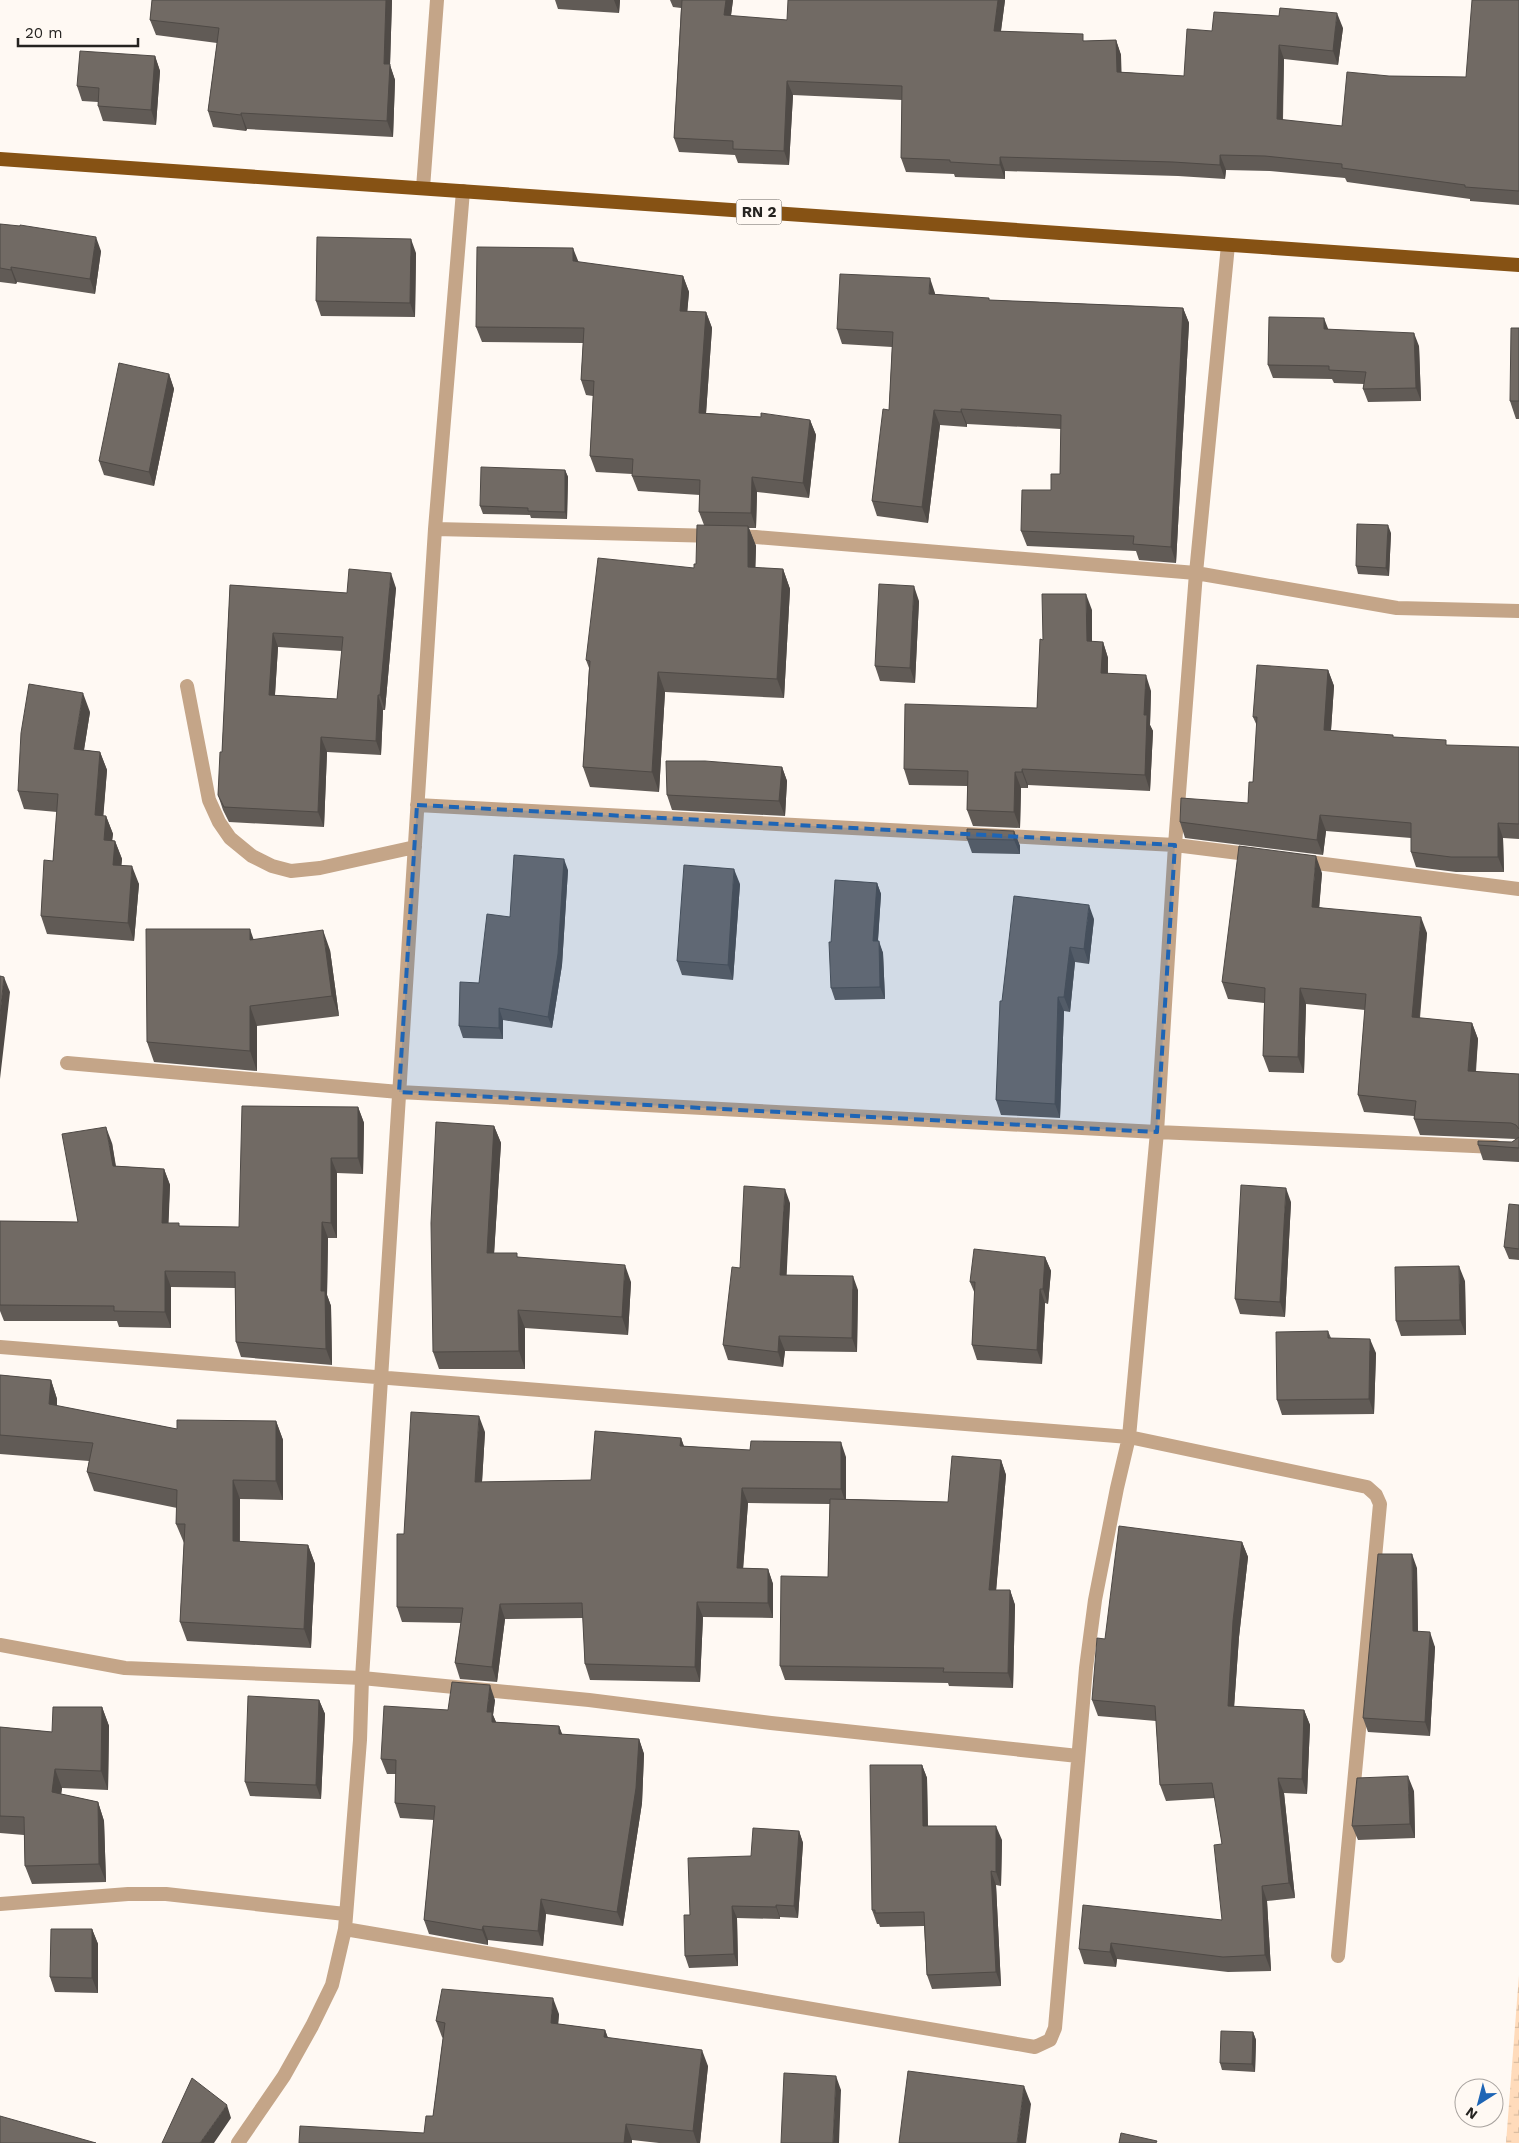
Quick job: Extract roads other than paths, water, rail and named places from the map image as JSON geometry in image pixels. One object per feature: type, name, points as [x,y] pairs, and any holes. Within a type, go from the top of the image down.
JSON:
[{"type":"highway","name":"RN 2","points":[[0,159],[1519,266]]},
{"type":"street","points":[[423,188],[437,0]]},
{"type":"street","points":[[238,2143],[284,2076],[312,2026],[332,1985],[344,1929],[360,1740],[362,1678],[435,529],[463,191]]},
{"type":"street","points":[[344,1929],[1035,2046],[1050,2040],[1056,2028],[1086,1668],[1095,1600],[1129,1438],[1158,1132],[1175,845],[1196,573],[1228,245]]},
{"type":"street","points":[[435,529],[756,537],[1196,573],[1397,608],[1519,611]]},
{"type":"street","points":[[187,686],[209,800],[219,822],[230,838],[252,856],[272,866],[291,871],[320,868],[415,847]]},
{"type":"street","points":[[417,805],[1175,845],[1519,889]]},
{"type":"street","points":[[67,1063],[399,1092],[1158,1132],[1507,1148]]},
{"type":"street","points":[[0,1348],[1129,1438],[1367,1487],[1376,1495],[1380,1504],[1338,1956]]},
{"type":"street","points":[[0,1645],[125,1668],[362,1678],[589,1700],[771,1723],[1078,1756]]},
{"type":"street","points":[[0,1904],[128,1894],[166,1894],[345,1914]]}]
